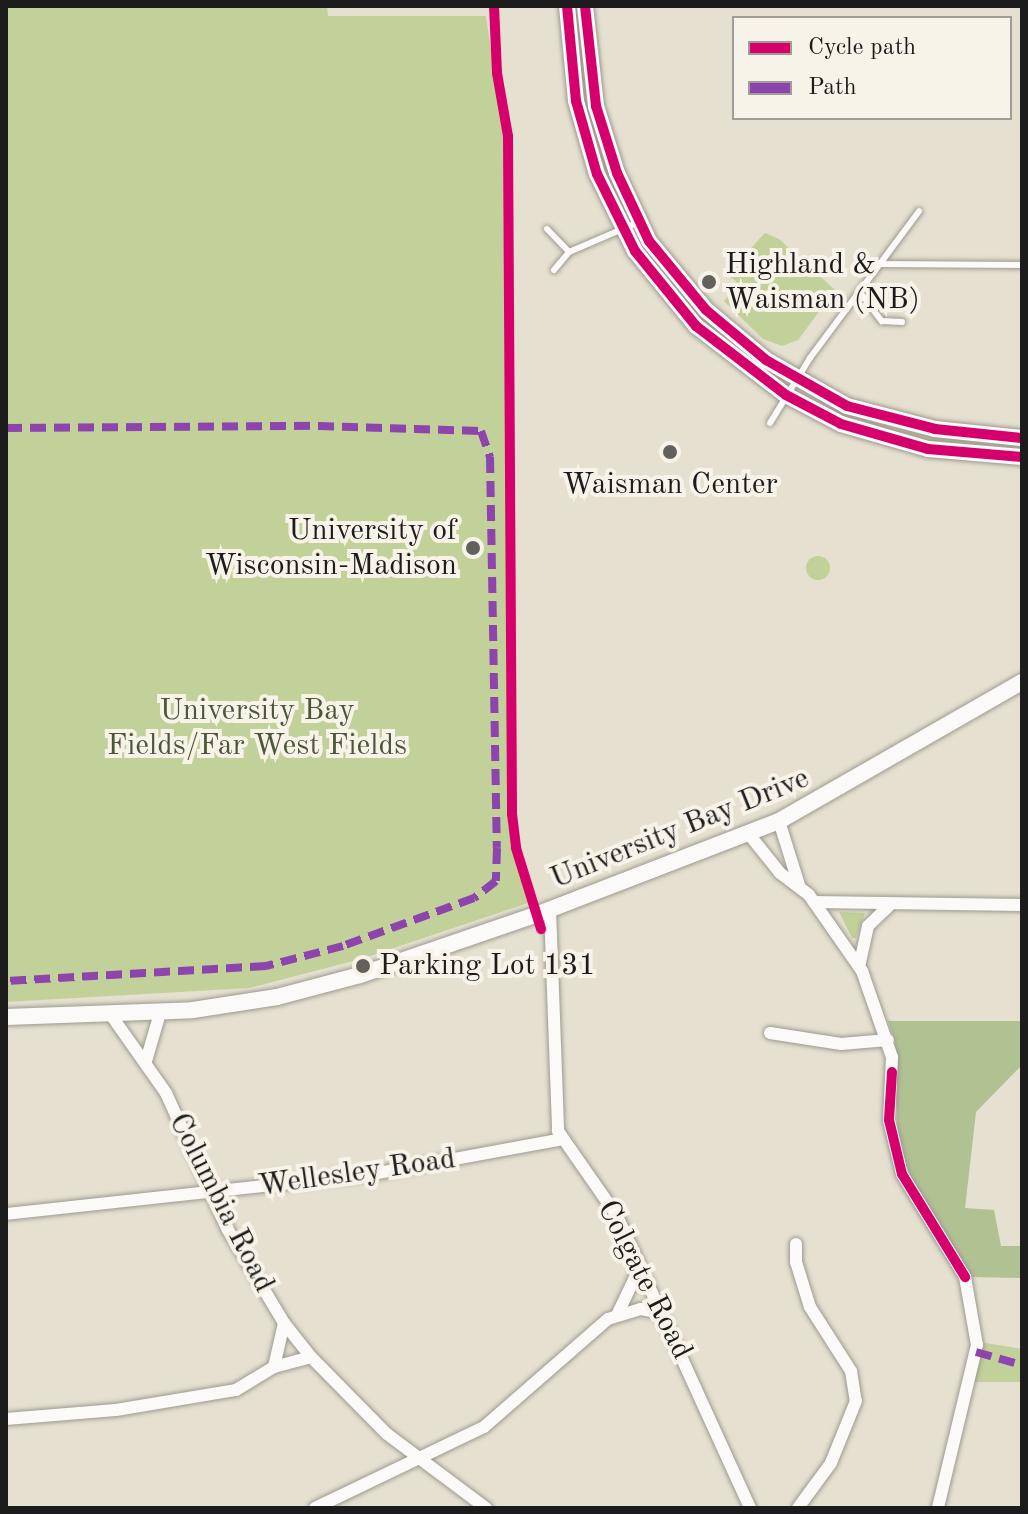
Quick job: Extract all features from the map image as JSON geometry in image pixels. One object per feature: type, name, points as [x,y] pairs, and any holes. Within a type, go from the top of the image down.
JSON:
[{"type":"street","points":[[567,6],[580,121],[623,231],[657,282],[696,326],[786,395],[841,424],[896,443],[967,455],[1022,457]]},
{"type":"street","points":[[585,6],[596,106],[639,222],[662,261],[706,310],[796,380],[875,415],[949,431],[1022,438]]},
{"type":"street","name":"University Bay Drive","points":[[6,1017],[160,1013],[255,1001],[346,979],[550,909],[779,821],[1022,682]]},
{"type":"street","points":[[779,821],[799,885]]},
{"type":"street","points":[[748,833],[780,873],[799,885],[814,902],[859,967],[888,1040],[892,1072],[893,1145],[917,1203],[965,1277],[977,1345],[938,1508]]},
{"type":"street","points":[[814,902],[889,906],[1022,905]]},
{"type":"street","points":[[859,967],[868,926],[889,906]]},
{"type":"street","name":"Colgate Road","points":[[550,909],[553,1085],[563,1139],[617,1216],[750,1508]]},
{"type":"street","points":[[146,1061],[160,1013]]},
{"type":"street","name":"Columbia Road","points":[[111,1015],[146,1061],[228,1230],[284,1323],[311,1357],[422,1460],[486,1508]]},
{"type":"street","points":[[770,1033],[841,1044],[888,1040]]},
{"type":"street","name":"Wellesley Road","points":[[6,1214],[367,1175],[563,1139]]},
{"type":"street","points":[[796,1244],[796,1262],[810,1307],[851,1371],[856,1401],[831,1463],[798,1508]]},
{"type":"street","points":[[315,1508],[422,1460],[484,1427],[564,1354],[618,1313],[640,1267]]},
{"type":"street","points":[[618,1313],[662,1313]]},
{"type":"street","points":[[274,1367],[284,1323]]},
{"type":"street","points":[[6,1419],[185,1400],[236,1390],[274,1367],[311,1357]]},
{"type":"lane","points":[[770,423],[796,380],[919,211]]},
{"type":"lane","points":[[554,270],[569,252],[639,222]]},
{"type":"lane","points":[[547,229],[569,252]]},
{"type":"lane","points":[[879,264],[1022,265]]},
{"type":"lane","points":[[859,291],[882,321],[902,322]]},
{"type":"green space","name":"University Bay Fields/Far West Fields","points":[[6,6],[327,6],[328,16],[486,16],[504,138],[508,826],[531,902],[361,959],[249,988],[6,1002]]},
{"type":"green space","points":[[571,6],[578,6],[622,199],[615,202],[584,118]]},
{"type":"green space","points":[[765,233],[779,239],[835,290],[798,340],[782,346],[763,339],[724,301],[738,283],[727,274]]},
{"type":"green space","points":[[830,407],[896,430],[984,443],[964,448],[919,441],[828,412]]},
{"type":"green space","points":[[813,556],[823,556],[830,563],[830,573],[823,580],[813,580],[806,573],[806,563]]},
{"type":"green space","points":[[839,912],[865,913],[856,938],[852,938]]},
{"type":"green space","points":[[888,1021],[1022,1021],[1022,1065],[976,1112],[965,1208],[994,1210],[1001,1246],[1022,1246],[1022,1278],[972,1277],[913,1180],[898,1147],[895,1042]]},
{"type":"green space","points":[[986,1343],[1022,1349],[1022,1382],[972,1382],[977,1345]]},
{"type":"marked path","points":[[6,428],[318,426],[481,431],[490,457],[497,848],[496,881],[474,898],[343,946],[266,966],[6,981]]},
{"type":"marked path","points":[[976,1352],[1022,1365]]},
{"type":"cycle path","points":[[494,6],[497,73],[508,136],[512,814],[516,848],[541,929]]},
{"type":"cycle path","points":[[567,6],[576,101],[597,174],[635,251],[696,326],[786,395],[841,424],[928,449],[1022,457]]},
{"type":"cycle path","points":[[585,6],[596,106],[617,173],[649,241],[706,310],[766,360],[847,406],[935,429],[1022,438]]},
{"type":"cycle path","points":[[892,1072],[889,1120],[902,1174],[965,1277]]},
{"type":"place","name":"Highland & Waisman (NB)","points":[[709,282]]},
{"type":"place","name":"Waisman Center","points":[[670,452]]},
{"type":"place","name":"University of Wisconsin-Madison","points":[[473,548]]},
{"type":"place","name":"Parking Lot 131","points":[[363,966]]}]
